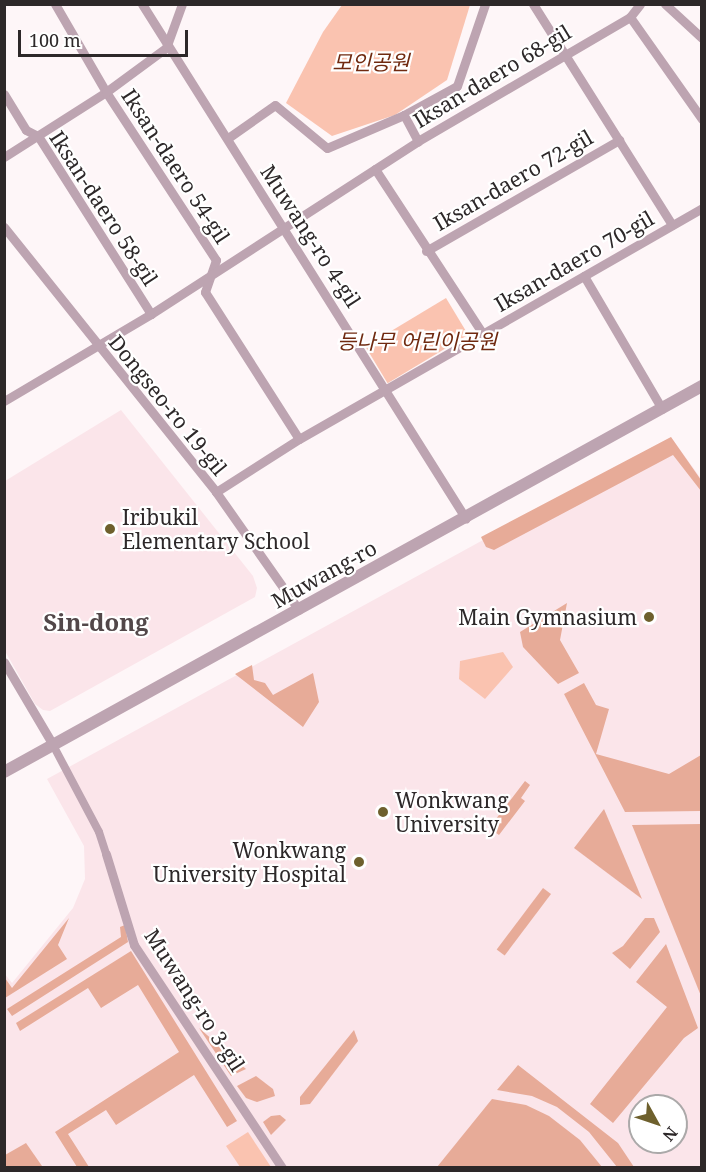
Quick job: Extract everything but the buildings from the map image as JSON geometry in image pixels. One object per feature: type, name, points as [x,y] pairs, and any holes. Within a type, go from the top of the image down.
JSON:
[{"type":"street","name":"Iksan-daero 54-gil","points":[[55,4],[106,92],[216,260],[205,292],[299,439]]},
{"type":"street","name":"Muwang-ro 4-gil","points":[[142,4],[166,48],[228,138],[466,519]]},
{"type":"street","points":[[4,157],[106,92],[166,48],[182,4]]},
{"type":"street","points":[[228,138],[275,105],[327,148],[404,116],[457,86],[485,4]]},
{"type":"street","name":"Iksan-daero 72-gil","points":[[533,4],[672,225]]},
{"type":"street","name":"Iksan-daero 68-gil","points":[[4,400],[151,314],[418,141],[562,53],[630,17],[640,4]]},
{"type":"street","points":[[665,4],[702,38]]},
{"type":"street","points":[[630,17],[702,119]]},
{"type":"street","name":"Iksan-daero 58-gil","points":[[4,94],[26,130],[38,136],[151,314]]},
{"type":"street","points":[[404,116],[418,141]]},
{"type":"street","name":"Iksan-daero 72-gil","points":[[426,252],[619,140]]},
{"type":"street","points":[[375,169],[426,252],[483,334]]},
{"type":"street","name":"Iksan-daero 70-gil","points":[[216,492],[299,439],[385,392],[702,208]]},
{"type":"street","name":"Dongseo-ro 19-gil","points":[[4,227],[216,492],[299,610]]},
{"type":"street","points":[[584,276],[663,409]]},
{"type":"street","name":"Muwang-ro","points":[[4,772],[702,387]]},
{"type":"street","points":[[4,662],[53,745]]},
{"type":"street","name":"Muwang-ro 3-gil","points":[[53,745],[99,832],[134,945],[282,1167]]},
{"type":"shaded area","name":"Iribukil Elementary School","points":[[121,410],[253,576],[257,588],[255,597],[50,711],[43,710],[35,704],[5,651],[5,481]]},
{"type":"shaded area","name":"Wonkwang University","points":[[671,437],[702,480],[701,1167],[5,1167],[4,973],[12,983],[73,908],[85,879],[84,846],[47,779]]},
{"type":"shaded area","points":[[671,437],[701,480],[701,491],[673,455],[494,550],[486,547],[481,537]]},
{"type":"shaded area","points":[[567,603],[560,640],[579,673],[558,684],[523,647],[520,632]]},
{"type":"shaded area","points":[[252,665],[254,680],[265,683],[273,695],[313,673],[319,702],[303,727],[235,674]]},
{"type":"shaded area","points":[[584,683],[596,705],[609,709],[596,754],[669,774],[701,755],[701,811],[625,812],[564,694]]},
{"type":"shaded area","points":[[525,781],[530,785],[521,798],[525,801],[499,835],[489,828]]},
{"type":"shaded area","points":[[604,809],[642,899],[574,848]]},
{"type":"shaded area","points":[[702,824],[701,996],[632,825]]},
{"type":"shaded area","points":[[543,888],[551,894],[505,956],[497,949]]},
{"type":"shaded area","points":[[69,918],[58,945],[67,959],[5,998],[5,978],[12,988]]},
{"type":"shaded area","points":[[645,918],[654,918],[660,932],[630,969],[612,953],[623,946]]},
{"type":"shaded area","points":[[125,925],[128,942],[12,1016],[7,1009],[121,937],[120,927]]},
{"type":"shaded area","points":[[666,944],[698,1028],[684,1038],[637,1094],[628,1094],[628,1105],[613,1123],[590,1104],[667,1007],[636,982]]},
{"type":"shaded area","points":[[131,951],[237,1121],[227,1127],[194,1075],[116,1125],[106,1110],[68,1134],[89,1167],[77,1167],[55,1132],[179,1052],[138,985],[101,1008],[88,988],[20,1031],[16,1023]]},
{"type":"shaded area","points":[[199,1028],[246,1069],[231,1076]]},
{"type":"shaded area","points":[[354,1030],[358,1041],[310,1104],[300,1105],[300,1097]]},
{"type":"shaded area","points":[[518,1065],[618,1143],[634,1167],[617,1167],[589,1132],[557,1107],[532,1096],[497,1090]]},
{"type":"shaded area","points":[[256,1076],[273,1089],[275,1096],[257,1102],[246,1098],[237,1086]]},
{"type":"shaded area","points":[[492,1099],[526,1105],[549,1116],[580,1140],[602,1167],[437,1167]]},
{"type":"shaded area","points":[[280,1115],[286,1120],[271,1135],[263,1122],[271,1116]]},
{"type":"shaded area","points":[[26,1143],[42,1166],[5,1167],[5,1155]]},
{"type":"green space","name":"모인공원","points":[[342,5],[470,5],[447,80],[395,115],[332,136],[286,103],[323,32]]},
{"type":"green space","name":"등나무 어린이공원","points":[[446,298],[468,335],[388,383],[365,346]]},
{"type":"green space","points":[[503,652],[513,667],[485,699],[459,679],[460,661]]},
{"type":"green space","points":[[248,1132],[271,1167],[240,1167],[226,1146]]},
{"type":"place","name":"Iribukil Elementary School","points":[[110,529]]},
{"type":"place","name":"Main Gymnasium","points":[[649,617]]},
{"type":"place","name":"Wonkwang University","points":[[383,812]]},
{"type":"place","name":"Wonkwang University Hospital","points":[[359,862]]},
{"type":"district","name":"Sin-dong","points":[[96,622]]}]
